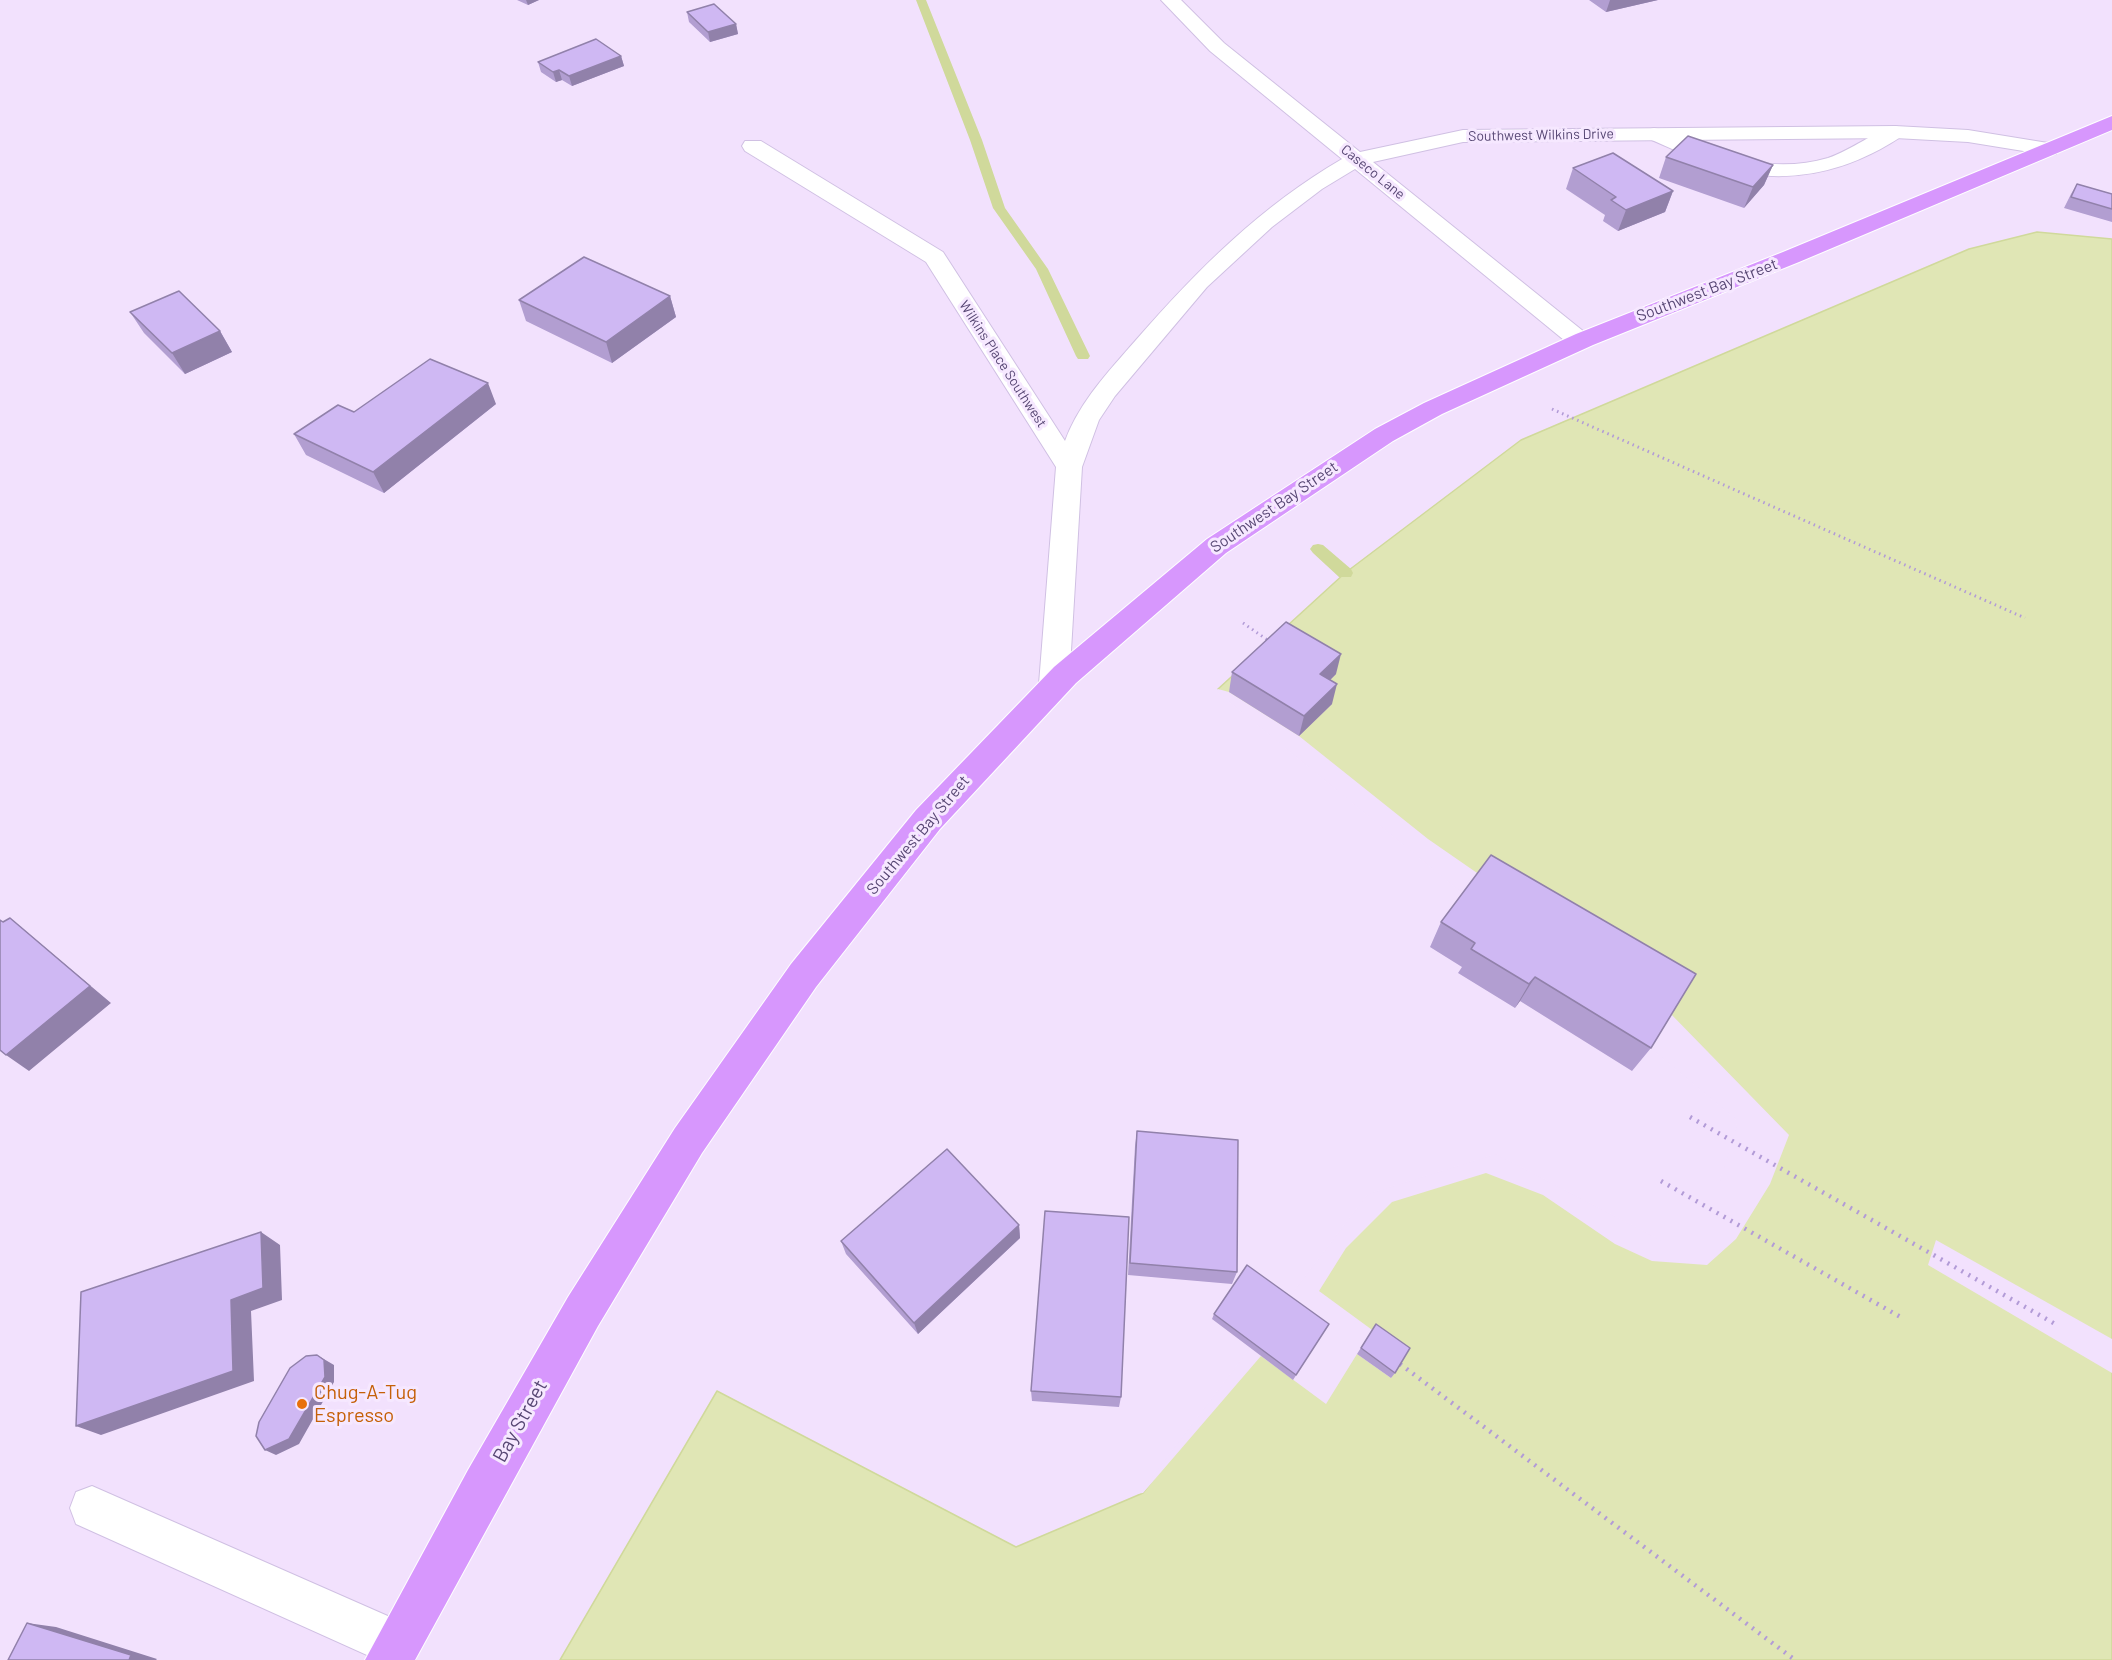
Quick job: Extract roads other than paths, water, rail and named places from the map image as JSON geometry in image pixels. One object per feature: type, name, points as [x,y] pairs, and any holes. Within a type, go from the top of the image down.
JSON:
[{"type":"main road","name":"Southwest Bay Street","points":[[659,1188],[814,958],[963,781],[1054,684],[1211,550],[1351,454],[1429,411],[1579,340],[1789,258],[2112,122]]},
{"type":"main road","name":"Bay Street","points":[[394,1652],[534,1395],[659,1188]]},
{"type":"street","name":"Caseco Lane","points":[[1170,0],[1217,47],[1579,340]]},
{"type":"street","name":"Southwest Wilkins Drive","points":[[1069,467],[1086,420],[1106,390],[1199,282],[1264,222],[1314,184],[1358,159],[1463,136],[1894,132],[1968,136],[2048,149]]},
{"type":"street","points":[[1654,134],[1728,163],[1763,169],[1808,169],[1848,160],[1875,147],[1894,132]]},
{"type":"street","name":"Wilkins Place Southwest","points":[[753,146],[935,257],[1069,467]]},
{"type":"street","points":[[1054,684],[1069,467]]},
{"type":"street","points":[[92,1508],[394,1652]]},
{"type":"waterway","points":[[921,0],[976,140],[999,208],[1042,269],[1083,356]]},
{"type":"waterway","points":[[1318,549],[1345,573]]},
{"type":"place","name":"Chug-A-Tug Espresso","points":[[302,1404]]}]
